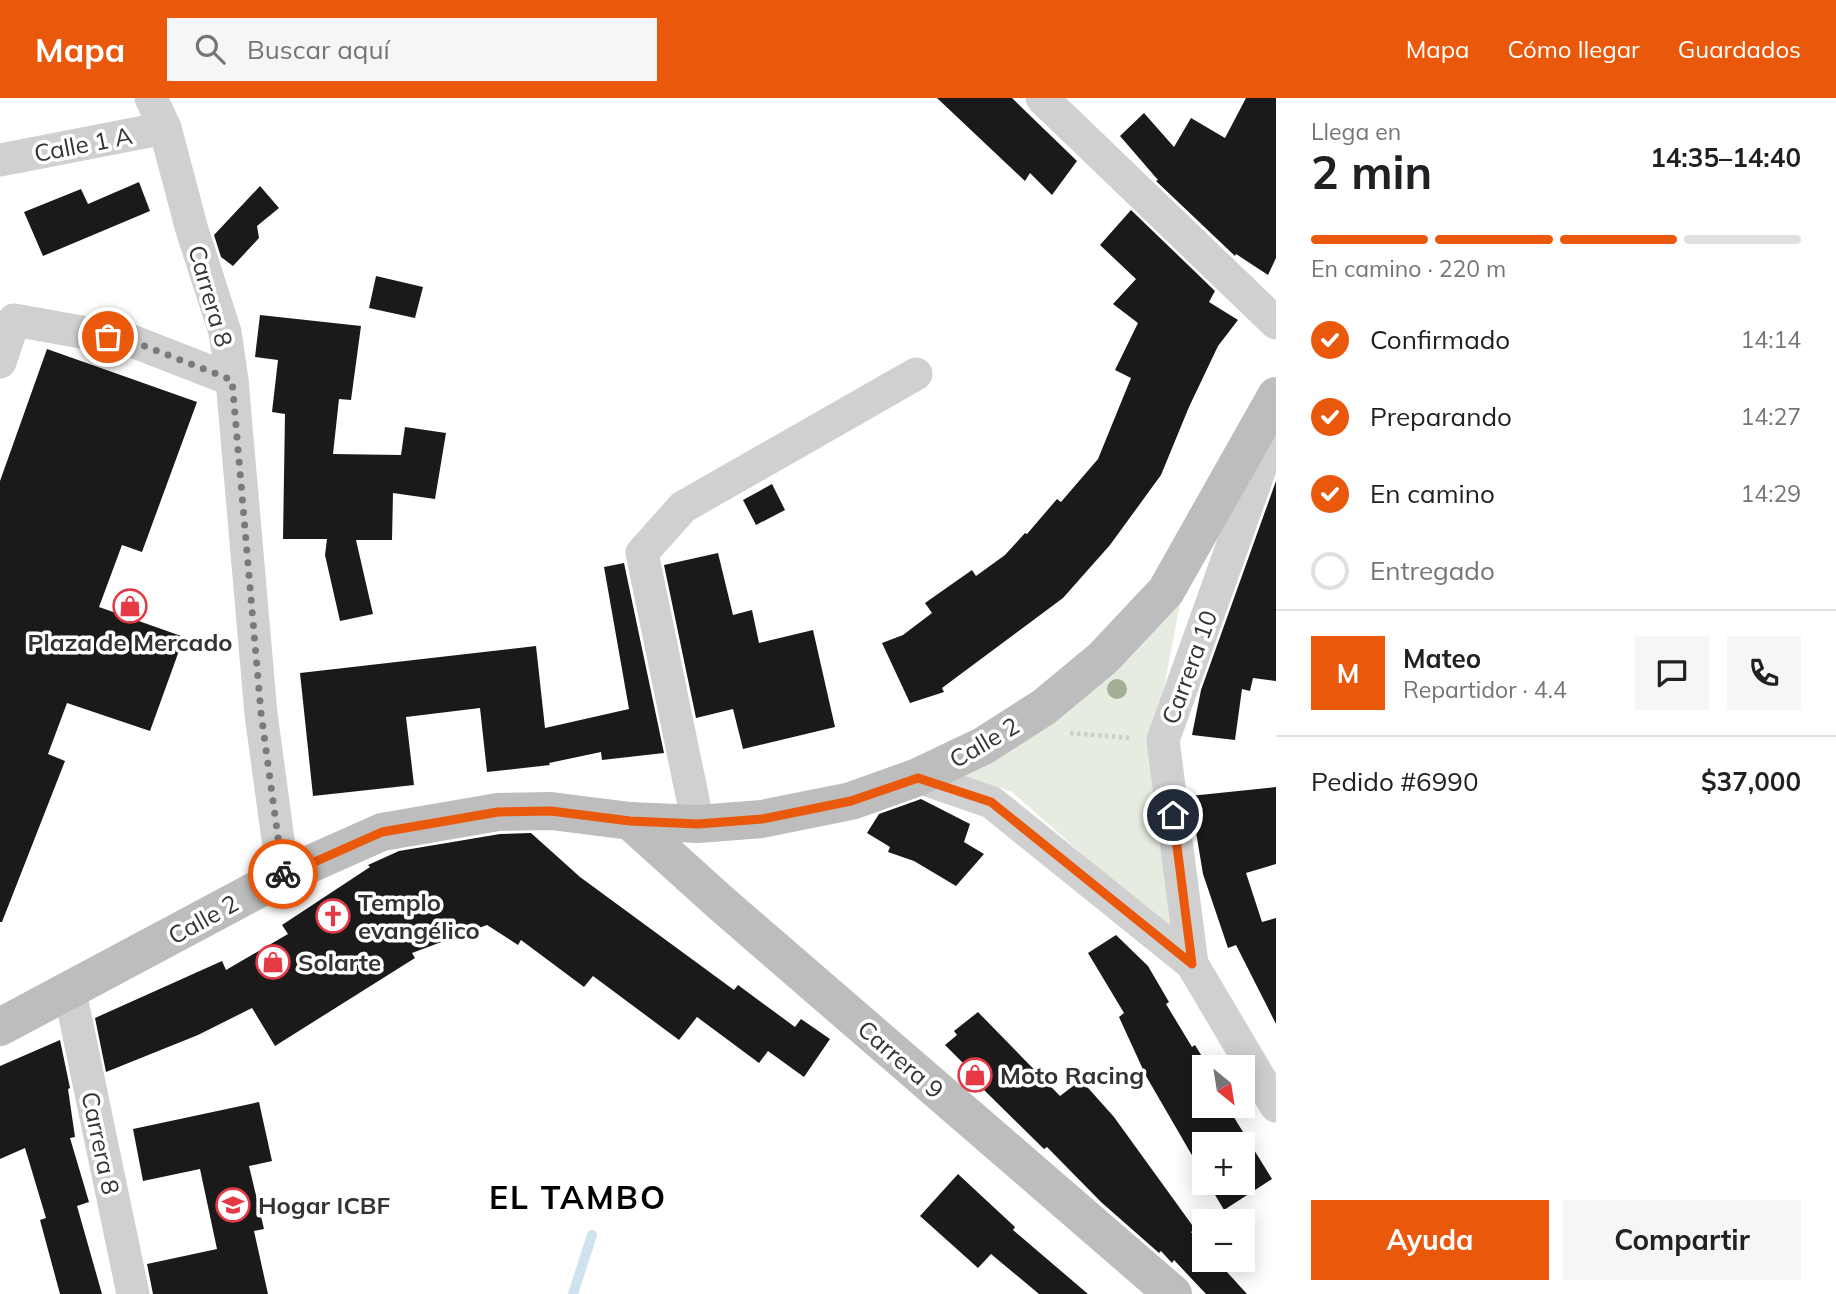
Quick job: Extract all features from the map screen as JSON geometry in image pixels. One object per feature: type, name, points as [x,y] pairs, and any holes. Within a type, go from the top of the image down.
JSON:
[{"type":"street","name":"Carrera 8","points":[[151,98],[165,128],[192,230],[225,332],[232,380],[261,713],[283,876]]},
{"type":"street","points":[[1042,98],[1276,323]]},
{"type":"street","name":"Calle 1 A","points":[[0,160],[165,128]]},
{"type":"street","points":[[0,362],[14,320],[132,341],[232,380]]},
{"type":"street","points":[[698,824],[642,553],[683,507],[916,374]]},
{"type":"street","name":"Calle 2","points":[[0,1027],[283,876],[382,832],[498,812],[551,811],[630,821],[698,824],[762,819],[851,801],[918,778],[983,746],[1044,707],[1103,658],[1166,591],[1276,396]]},
{"type":"street","name":"Carrera 10","points":[[1276,424],[1163,740],[1192,964],[1276,1106]]},
{"type":"street","points":[[918,778],[991,802],[1192,964]]},
{"type":"street","name":"Carrera 9","points":[[630,821],[722,904],[1173,1294]]},
{"type":"street","name":"Carrera 8","points":[[70,992],[133,1294]]},
{"type":"path","points":[[1065,733],[1163,740]]},
{"type":"shaded area","points":[[1181,599],[1154,739],[1175,936],[1012,792],[955,772]]},
{"type":"building","points":[[937,98],[1012,98],[1077,161],[1052,195],[1030,173],[1025,181]]},
{"type":"building","points":[[1246,98],[1276,98],[1276,258],[1268,275],[1236,254],[1235,256],[1156,181],[1158,180],[1120,136],[1144,113],[1174,147],[1191,118],[1225,138]]},
{"type":"building","points":[[139,182],[150,211],[43,256],[24,212],[81,189],[88,204]]},
{"type":"building","points":[[260,186],[279,208],[257,226],[259,238],[233,266],[221,257],[214,235]]},
{"type":"building","points":[[1131,210],[1215,291],[1209,302],[1238,320],[1218,346],[1161,475],[1110,545],[1063,598],[942,688],[944,692],[910,703],[882,643],[903,635],[932,613],[925,603],[972,570],[976,576],[1005,555],[1057,499],[1061,502],[1098,459],[1131,378],[1115,370],[1138,323],[1113,304],[1136,279],[1100,245]]},
{"type":"building","points":[[376,276],[423,287],[415,318],[369,308]]},
{"type":"building","points":[[260,315],[361,326],[351,400],[339,399],[333,454],[401,455],[405,427],[446,433],[435,499],[393,493],[392,540],[356,540],[373,614],[340,621],[325,555],[327,539],[283,539],[285,414],[272,412],[278,360],[255,357]]},
{"type":"building","points":[[47,349],[197,402],[142,552],[122,545],[99,607],[184,637],[150,731],[67,703],[48,754],[65,761],[0,922],[0,481]]},
{"type":"building","points":[[1276,481],[1276,681],[1253,678],[1250,691],[1242,689],[1235,740],[1192,735],[1201,690]]},
{"type":"building","points":[[772,484],[785,510],[756,525],[743,500]]},
{"type":"building","points":[[718,553],[733,615],[752,610],[759,643],[813,630],[835,727],[743,749],[733,709],[696,718],[664,565]]},
{"type":"building","points":[[624,563],[664,753],[602,760],[601,752],[549,763],[550,765],[487,772],[480,708],[406,717],[414,785],[313,796],[300,673],[536,646],[545,728],[629,709],[604,567]]},
{"type":"building","points":[[1276,787],[1276,864],[1246,873],[1262,922],[1276,918],[1276,1024],[1236,945],[1228,948],[1203,874],[1190,796]]},
{"type":"building","points":[[921,799],[970,824],[964,842],[984,854],[956,886],[914,861],[888,852],[890,847],[867,833],[879,814]]},
{"type":"building","points":[[531,833],[580,877],[734,990],[738,985],[795,1027],[801,1019],[830,1039],[804,1077],[768,1051],[759,1063],[697,1017],[679,1040],[593,976],[584,987],[521,940],[518,945],[487,925],[412,953],[415,958],[275,1046],[252,1008],[198,1035],[106,1072],[95,1018],[222,961],[226,970],[288,934],[282,925],[370,867],[368,865],[399,851],[500,834]]},
{"type":"building","points":[[1116,935],[1148,966],[1169,1002],[1166,1004],[1192,1047],[1195,1045],[1201,1055],[1192,1055],[1192,1118],[1234,1118],[1243,1132],[1192,1132],[1192,1155],[1146,1076],[1119,1017],[1124,1013],[1088,953]]},
{"type":"building","points":[[978,1012],[1060,1096],[1081,1080],[1114,1117],[1192,1225],[1192,1272],[1227,1272],[1247,1294],[1206,1294],[1174,1260],[1172,1263],[1161,1251],[1159,1253],[1101,1202],[1047,1147],[1044,1149],[983,1089],[986,1086],[945,1045],[957,1035],[954,1031]]},
{"type":"building","points":[[60,1040],[70,1088],[75,1137],[70,1138],[89,1202],[77,1206],[102,1294],[60,1294],[40,1220],[46,1218],[25,1148],[0,1159],[0,1066]]},
{"type":"building","name":"Hogar ICBF","points":[[259,1102],[272,1161],[249,1166],[264,1229],[254,1231],[268,1294],[153,1294],[147,1264],[217,1249],[200,1169],[143,1181],[133,1129]]},
{"type":"building","points":[[1255,1151],[1272,1179],[1255,1190]]},
{"type":"building","points":[[958,1174],[1015,1227],[1013,1230],[1088,1294],[1039,1294],[991,1254],[978,1268],[920,1216]]},
{"type":"building","points":[[1215,1195],[1247,1195],[1226,1209]]},
{"type":"waterway","points":[[573,1294],[592,1235]]},
{"type":"way so far","points":[[108,337],[132,341],[232,380],[261,713],[283,874]]},
{"type":"place","name":"Plaza de Mercado","points":[[130,606]]},
{"type":"place","name":"Templo evangélico","points":[[333,916]]},
{"type":"place","name":"Solarte","points":[[273,962]]},
{"type":"place","name":"Moto Racing","points":[[975,1075]]},
{"type":"place","name":"Hogar ICBF","points":[[233,1205]]},
{"type":"district","name":"EL TAMBO","points":[[578,1197]]},
{"type":"route","points":[[283,874],[382,832],[498,812],[551,811],[630,821],[698,824],[762,819],[851,801],[918,778],[991,802],[1192,964],[1173,815]]}]
